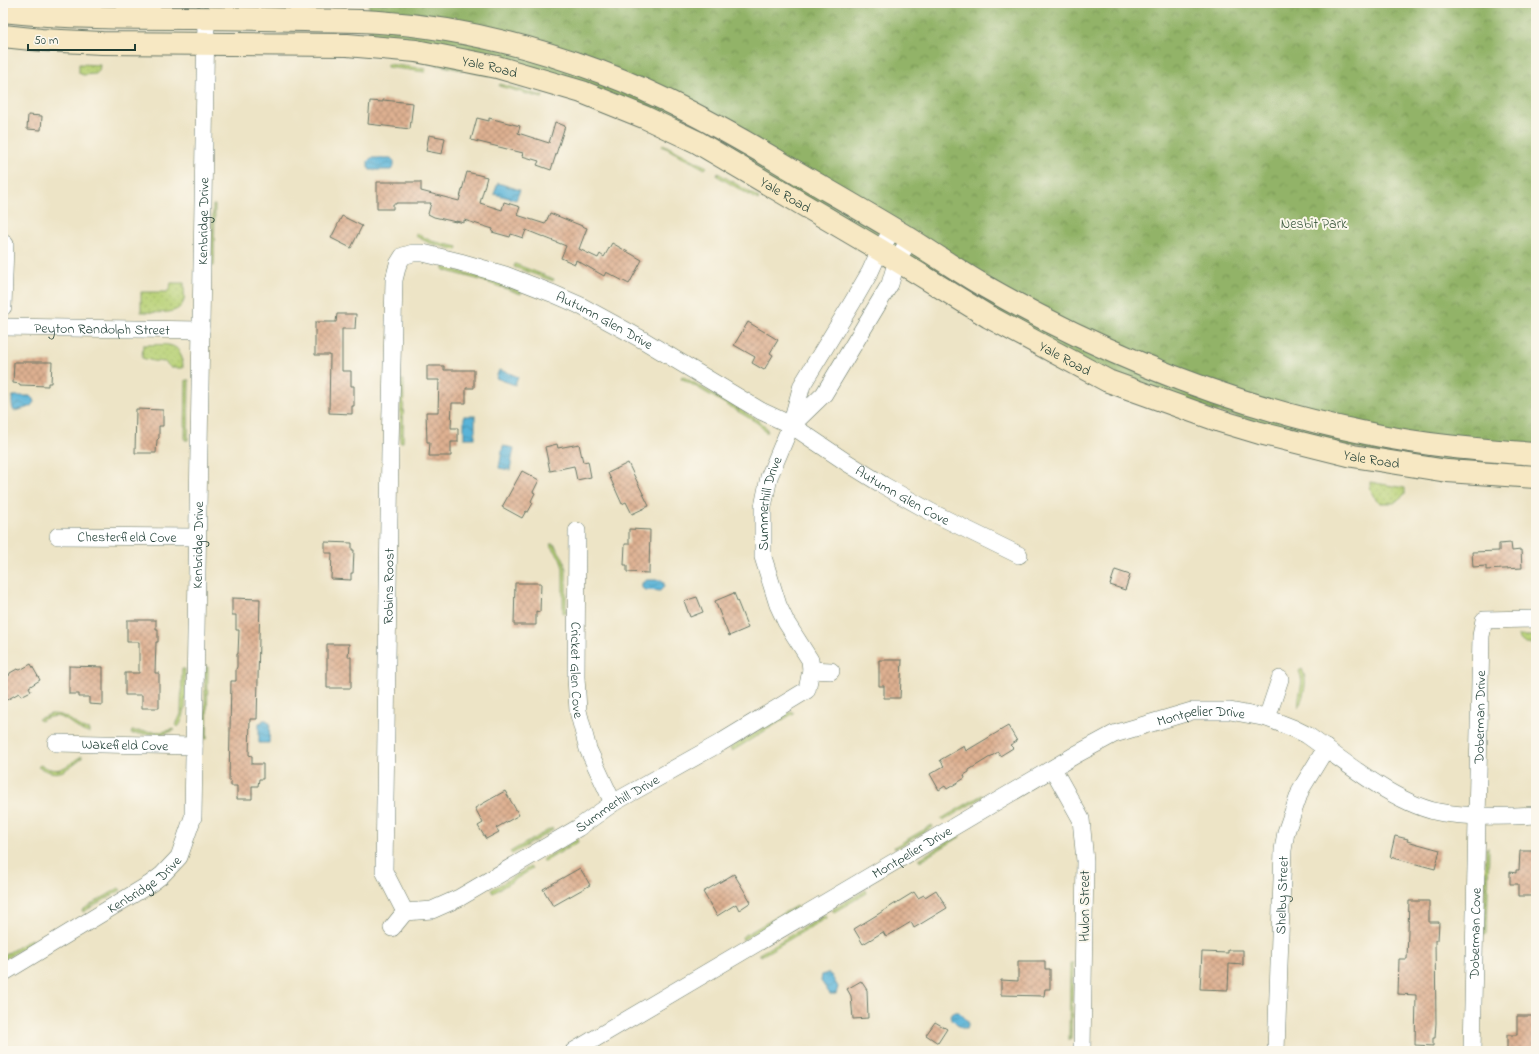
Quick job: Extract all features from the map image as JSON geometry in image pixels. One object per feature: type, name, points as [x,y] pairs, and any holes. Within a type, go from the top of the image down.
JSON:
[{"type":"main road","name":"Yale Road","points":[[3,11],[52,16],[379,22],[465,34],[539,52],[632,84],[726,130],[986,286],[1073,333],[1123,357],[1174,378],[1275,411],[1366,433],[1427,444],[1488,451],[1536,454]]},
{"type":"main road","name":"Yale Road","points":[[3,36],[75,42],[347,45],[383,47],[497,66],[550,81],[608,102],[697,142],[888,255],[989,317],[1108,381],[1220,421],[1260,433],[1352,456],[1447,471],[1536,477]]},
{"type":"street","name":"Kenbridge Drive","points":[[3,973],[150,884],[162,875],[179,857],[193,818],[206,18]]},
{"type":"street","name":"Summerhill Drive","points":[[405,912],[432,910],[459,898],[578,828],[613,803],[720,743],[806,690],[811,670],[810,660],[786,622],[778,605],[763,557],[762,524],[765,497],[770,477],[791,425],[802,386],[866,278],[888,255],[901,234]]},
{"type":"street","points":[[3,307],[5,244]]},
{"type":"street","name":"Autumn Glen Drive","points":[[403,256],[413,253],[424,253],[460,262],[505,275],[554,294],[643,340],[761,411],[791,425]]},
{"type":"street","name":"Summerhill Drive","points":[[791,425],[824,394],[890,284],[888,255]]},
{"type":"street","name":"Robins Roost","points":[[403,256],[398,264],[394,280],[384,871],[405,912]]},
{"type":"street","name":"Peyton Randolph Street","points":[[3,327],[201,330]]},
{"type":"street","name":"Autumn Glen Cove","points":[[791,425],[883,485],[931,512],[1019,555]]},
{"type":"street","name":"Cricket Glen Cove","points":[[577,531],[576,677],[578,712],[588,749],[613,803]]},
{"type":"street","name":"Chesterfield Cove","points":[[58,536],[197,537]]},
{"type":"street","name":"Doberman Drive","points":[[1477,815],[1480,653],[1484,620],[1536,620]]},
{"type":"street","points":[[811,670],[831,671]]},
{"type":"street","points":[[1268,718],[1280,679]]},
{"type":"street","name":"Montpelier Drive","points":[[574,1051],[1052,768],[1114,734],[1192,712],[1230,711],[1268,718],[1295,728],[1386,790],[1406,800],[1443,813],[1477,815],[1536,815]]},
{"type":"street","name":"Wakefield Cove","points":[[56,743],[194,746]]},
{"type":"street","name":"Shelby Street","points":[[1276,1051],[1283,850],[1286,832],[1301,789],[1326,748]]},
{"type":"street","name":"Hulon Street","points":[[1052,768],[1081,819],[1085,862],[1082,1051]]},
{"type":"street","name":"Doberman Cove","points":[[1472,1051],[1477,815]]},
{"type":"street","points":[[392,928],[405,912]]},
{"type":"green space","name":"Nesbit Park","points":[[369,3],[1536,3],[1536,485],[1486,482],[1117,386],[671,133],[570,92],[369,51]]},
{"type":"green space","points":[[79,64],[100,65],[99,71],[96,74],[83,75],[79,73]]},
{"type":"green space","points":[[387,64],[426,69],[425,72],[387,67]]},
{"type":"green space","points":[[500,84],[543,96],[542,98],[499,86]]},
{"type":"green space","points":[[663,144],[707,167],[705,169],[662,146]]},
{"type":"green space","points":[[718,173],[759,198],[758,200],[717,176]]},
{"type":"green space","points":[[213,205],[215,205],[214,266],[211,266]]},
{"type":"green space","points":[[416,233],[431,241],[458,247],[457,250],[429,243],[416,236]]},
{"type":"green space","points":[[515,264],[554,279],[553,281],[514,267]]},
{"type":"green space","points":[[444,267],[481,277],[522,291],[521,294],[444,270]]},
{"type":"green space","points":[[171,283],[184,283],[184,300],[182,305],[172,311],[159,313],[141,312],[141,292],[167,292]]},
{"type":"green space","points":[[143,345],[165,345],[176,348],[180,352],[183,368],[171,368],[165,362],[142,358]]},
{"type":"green space","points":[[682,376],[758,420],[765,426],[768,432],[765,432],[756,422],[681,378]]},
{"type":"green space","points":[[186,380],[189,380],[188,440],[185,440]]},
{"type":"green space","points":[[401,380],[404,380],[403,442],[400,442]]},
{"type":"green space","points":[[1370,482],[1405,488],[1405,494],[1394,503],[1381,503],[1372,494]]},
{"type":"green space","points":[[550,544],[554,544],[563,558],[566,569],[566,613],[563,613],[563,568],[560,558]]},
{"type":"green space","points":[[1518,636],[1536,636],[1536,643],[1526,644],[1523,643]]},
{"type":"green space","points":[[205,667],[208,667],[207,739],[205,739]]},
{"type":"green space","points":[[182,669],[185,669],[186,699],[184,715],[178,727],[176,725],[181,714]]},
{"type":"green space","points":[[1302,669],[1305,684],[1304,693],[1299,708],[1298,703],[1302,681],[1299,671]]},
{"type":"green space","points":[[792,711],[794,713],[732,751],[730,748]]},
{"type":"green space","points":[[51,714],[64,716],[80,727],[89,730],[89,733],[82,731],[67,720],[56,716],[40,721],[38,719]]},
{"type":"green space","points":[[173,729],[175,730],[164,734],[131,734],[132,731],[162,732]]},
{"type":"green space","points":[[82,756],[82,758],[62,772],[57,773],[46,771],[38,767],[40,765],[53,770],[63,768]]},
{"type":"green space","points":[[982,795],[983,797],[943,821],[941,819]]},
{"type":"green space","points":[[932,825],[933,827],[895,849],[894,847]]},
{"type":"green space","points":[[552,828],[553,830],[512,854],[510,852]]},
{"type":"green space","points":[[959,835],[960,837],[920,861],[919,859]]},
{"type":"green space","points":[[577,839],[578,842],[544,862],[542,860]]},
{"type":"green space","points":[[1486,848],[1489,848],[1487,934],[1484,934]]},
{"type":"green space","points":[[530,867],[532,869],[493,893],[491,890]]},
{"type":"green space","points":[[119,888],[121,890],[83,912],[82,910]]},
{"type":"green space","points":[[866,890],[867,893],[834,912],[832,910]]},
{"type":"green space","points":[[796,906],[797,908],[743,940],[742,937]]},
{"type":"green space","points":[[825,915],[826,918],[761,956],[759,954]]},
{"type":"green space","points":[[31,939],[33,942],[3,960],[3,956]]},
{"type":"green space","points":[[1070,963],[1073,963],[1071,1040],[1069,1040]]},
{"type":"water","points":[[371,158],[391,158],[394,161],[394,167],[391,170],[370,170],[368,167],[368,161]]},
{"type":"water","points":[[498,183],[520,190],[516,200],[494,194]]},
{"type":"water","points":[[499,370],[518,377],[515,385],[496,378]]},
{"type":"water","points":[[13,396],[30,396],[34,402],[30,407],[14,411],[12,404]]},
{"type":"water","points":[[464,416],[475,416],[475,438],[464,438]]},
{"type":"water","points":[[503,446],[514,448],[510,470],[499,468]]},
{"type":"water","points":[[647,580],[662,580],[664,587],[660,591],[645,590],[642,588],[642,583]]},
{"type":"water","points":[[263,720],[267,720],[267,722],[270,723],[269,743],[259,743],[259,723]]},
{"type":"water","points":[[827,973],[831,975],[838,987],[836,994],[830,994],[821,981],[822,975]]},
{"type":"water","points":[[953,1012],[959,1012],[968,1021],[968,1026],[966,1028],[961,1028],[952,1019],[951,1015]]},
{"type":"building","points":[[383,100],[413,103],[410,129],[368,124],[370,101],[383,102]]},
{"type":"building","points":[[28,115],[42,116],[41,130],[27,129]]},
{"type":"building","points":[[477,118],[489,121],[489,118],[520,126],[518,133],[549,143],[555,122],[565,126],[551,170],[537,165],[539,161],[522,156],[523,153],[471,140]]},
{"type":"building","points":[[429,135],[445,138],[442,154],[426,151]]},
{"type":"building","points":[[467,172],[487,177],[480,203],[502,210],[504,202],[520,207],[517,215],[545,224],[550,213],[587,228],[579,249],[598,258],[600,254],[604,257],[612,243],[642,260],[629,284],[606,272],[604,276],[576,260],[575,264],[561,258],[566,246],[526,230],[523,238],[511,234],[510,237],[492,232],[493,229],[464,220],[464,223],[434,217],[428,214],[431,203],[396,203],[393,204],[393,209],[377,209],[377,182],[421,182],[421,191],[459,201]]},
{"type":"building","points":[[342,216],[362,226],[351,248],[331,238]]},
{"type":"building","points":[[337,314],[356,314],[355,329],[342,329],[342,371],[351,371],[351,386],[354,386],[354,406],[352,406],[352,414],[329,413],[330,355],[315,355],[315,322],[336,322]]},
{"type":"building","points":[[748,322],[778,340],[770,353],[773,355],[764,370],[752,363],[755,357],[734,345]]},
{"type":"building","points":[[14,362],[52,362],[51,383],[48,383],[48,386],[20,385],[13,383]]},
{"type":"building","points":[[427,366],[444,366],[444,370],[474,370],[474,388],[466,388],[466,403],[452,403],[451,428],[458,428],[458,442],[451,442],[451,456],[429,456],[430,442],[427,442],[426,412],[438,412],[439,380],[427,380]]},
{"type":"building","points":[[136,409],[163,410],[163,426],[159,426],[159,438],[157,440],[156,453],[135,453]]},
{"type":"building","points":[[557,444],[558,448],[579,444],[583,462],[588,461],[591,477],[577,480],[574,466],[550,471],[545,447]]},
{"type":"building","points":[[628,463],[649,506],[632,514],[626,502],[622,504],[608,473]]},
{"type":"building","points":[[522,471],[539,480],[533,492],[535,493],[531,501],[533,503],[528,512],[526,511],[522,518],[502,507]]},
{"type":"building","points":[[629,529],[650,530],[649,573],[627,572],[627,565],[624,565],[625,544],[629,544]]},
{"type":"building","points":[[325,542],[352,543],[352,550],[354,550],[353,573],[351,573],[351,580],[331,579],[332,553],[325,553]]},
{"type":"building","points":[[1511,543],[1512,551],[1521,550],[1522,568],[1486,570],[1486,566],[1473,567],[1472,552],[1499,551],[1499,544]]},
{"type":"building","points":[[1115,570],[1130,575],[1125,590],[1110,585]]},
{"type":"building","points":[[515,583],[541,583],[540,612],[536,611],[536,625],[514,625]]},
{"type":"building","points":[[734,593],[748,628],[729,636],[715,601]]},
{"type":"building","points":[[697,597],[703,612],[690,617],[684,601]]},
{"type":"building","points":[[232,598],[260,599],[257,719],[250,719],[249,755],[252,756],[252,764],[263,764],[263,779],[259,779],[258,786],[252,786],[252,799],[237,799],[237,786],[231,786],[231,781],[229,781],[231,681],[236,681],[239,630],[236,630],[236,615],[232,615]]},
{"type":"building","points":[[127,620],[156,620],[158,642],[156,642],[155,673],[159,673],[159,708],[142,708],[142,695],[125,695],[125,673],[139,673],[139,642],[127,642]]},
{"type":"building","points":[[327,644],[349,644],[348,657],[351,657],[351,688],[327,688]]},
{"type":"building","points":[[879,660],[902,660],[900,698],[884,698],[884,686],[879,686]]},
{"type":"building","points":[[31,664],[40,680],[29,687],[31,691],[21,696],[19,693],[3,702],[3,679],[17,669],[20,670]]},
{"type":"building","points":[[69,666],[103,667],[103,705],[89,704],[89,697],[79,697],[79,694],[69,694]]},
{"type":"building","points":[[1008,726],[1017,741],[1010,745],[1013,748],[1000,756],[998,752],[969,770],[969,772],[964,775],[965,778],[947,789],[945,786],[939,790],[930,774],[944,766],[940,760],[964,746],[966,751]]},
{"type":"building","points":[[505,791],[519,815],[496,828],[499,832],[486,839],[478,826],[483,823],[475,808]]},
{"type":"building","points":[[1395,836],[1408,839],[1407,841],[1440,850],[1435,869],[1390,857]]},
{"type":"building","points":[[1520,851],[1536,851],[1536,896],[1518,896],[1518,884],[1510,884],[1510,872],[1516,873],[1516,870],[1519,870]]},
{"type":"building","points":[[580,868],[590,885],[553,906],[543,889]]},
{"type":"building","points":[[734,874],[751,902],[739,910],[736,904],[717,916],[703,892]]},
{"type":"building","points":[[936,890],[947,908],[914,928],[911,922],[886,937],[883,932],[863,944],[854,929],[914,892],[918,898],[924,895],[925,897]]},
{"type":"building","points":[[1409,901],[1429,901],[1429,922],[1439,922],[1438,940],[1435,940],[1436,1023],[1433,1046],[1415,1045],[1416,995],[1398,994],[1399,959],[1407,959]]},
{"type":"building","points":[[1228,950],[1243,950],[1243,965],[1229,964],[1228,990],[1200,989],[1202,952],[1228,953]]},
{"type":"building","points":[[1018,961],[1045,961],[1045,969],[1050,969],[1050,989],[1045,989],[1044,996],[1001,995],[1001,980],[1018,981]]},
{"type":"building","points":[[861,981],[867,990],[868,1018],[853,1019],[851,996],[847,989]]},
{"type":"building","points":[[1517,1016],[1536,1016],[1536,1051],[1507,1051],[1507,1035],[1517,1035]]},
{"type":"building","points":[[935,1022],[947,1029],[938,1043],[926,1035]]}]
